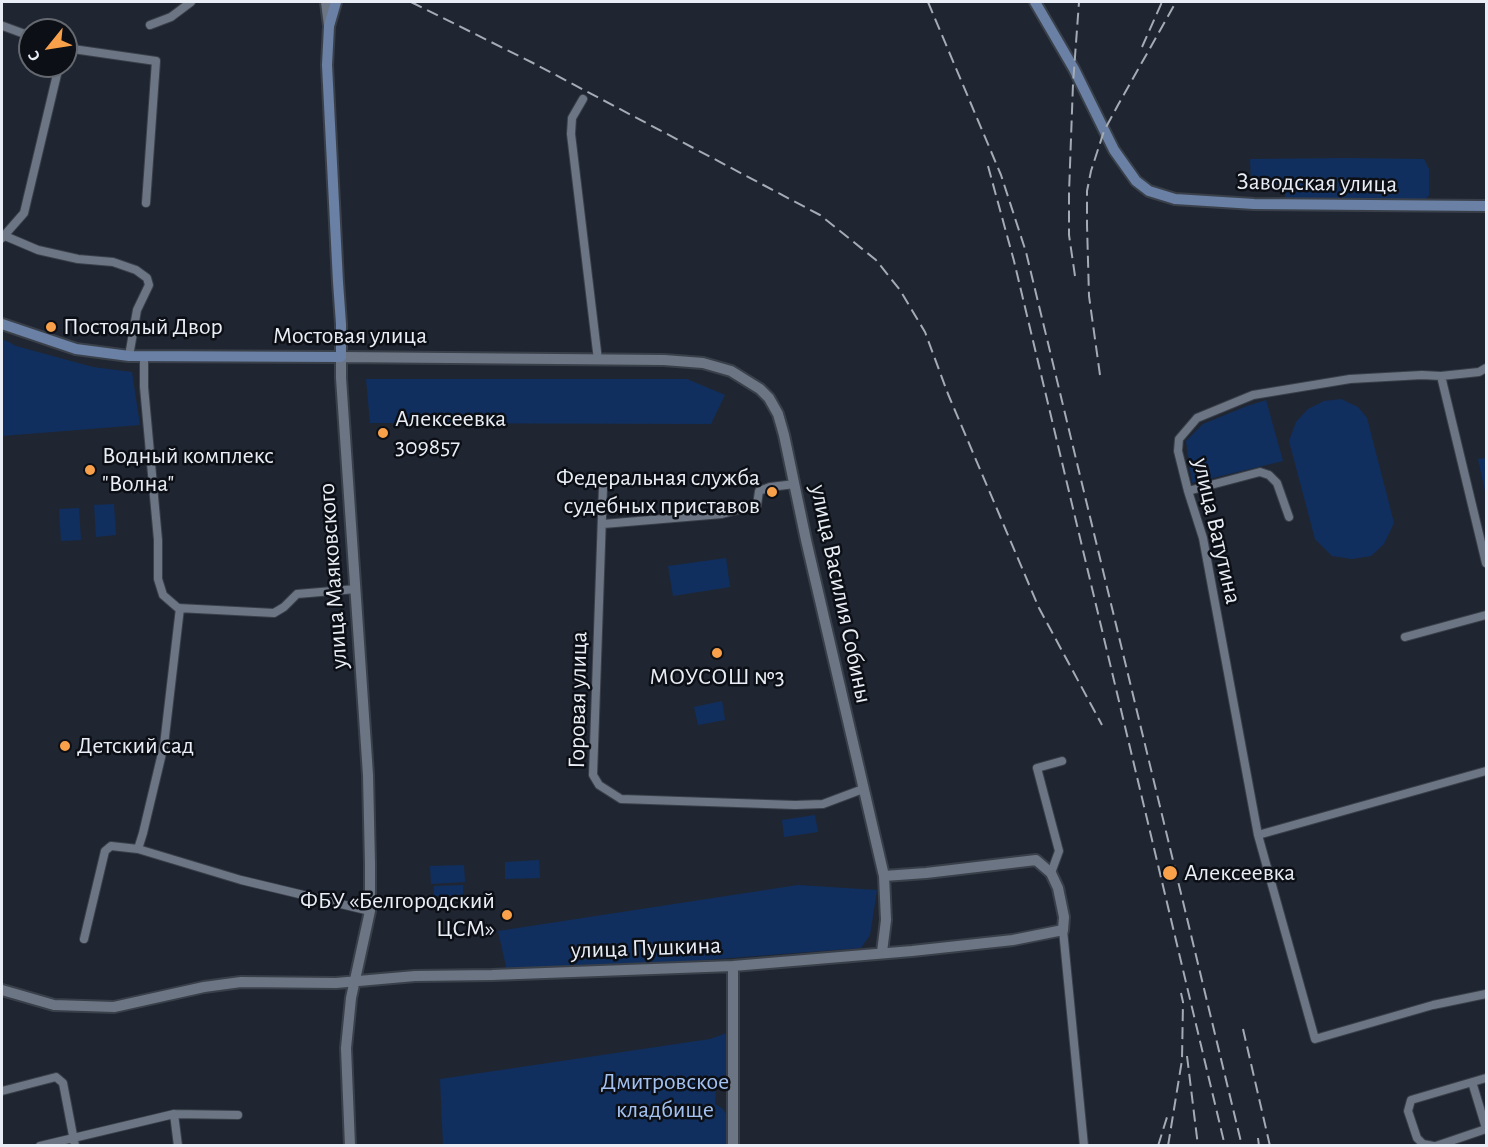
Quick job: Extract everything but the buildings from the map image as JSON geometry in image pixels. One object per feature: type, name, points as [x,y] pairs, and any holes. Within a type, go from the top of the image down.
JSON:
[{"type":"main road","points":[[329,26],[336,2]]},
{"type":"main road","name":"Заводская улица","points":[[1035,2],[1074,69],[1114,150],[1136,181],[1149,191],[1175,199],[1254,204],[1486,206]]},
{"type":"main road","name":"улица Маяковского","points":[[329,26],[327,65],[342,324],[341,357]]},
{"type":"main road","name":"Мостовая улица","points":[[2,324],[75,349],[129,356],[341,357]]},
{"type":"street","points":[[150,25],[171,17],[191,2]]},
{"type":"street","name":"улица Маяковского","points":[[326,2],[329,26]]},
{"type":"street","points":[[3,26],[18,32]]},
{"type":"street","points":[[78,50],[156,61],[146,203]]},
{"type":"street","points":[[56,78],[24,213],[3,237],[38,250],[78,259],[113,262],[136,270],[147,278],[149,285],[137,310],[129,356]]},
{"type":"street","points":[[583,99],[572,118],[571,134],[598,360]]},
{"type":"street","points":[[144,357],[144,387],[158,540],[158,579],[163,595],[173,605],[180,608],[274,613],[297,594],[356,589]]},
{"type":"street","name":"улица Маяковского","points":[[341,357],[368,775],[370,911],[357,980],[351,998],[346,1048],[350,1146]]},
{"type":"street","name":"Мостовая улица","points":[[341,357],[664,360],[703,363]]},
{"type":"street","name":"улица Василия Собины","points":[[703,363],[732,371],[760,388],[778,414],[884,876],[886,920],[882,952]]},
{"type":"street","name":"улица Ватутина","points":[[1486,368],[1479,372],[1441,376],[1422,375],[1350,380],[1253,395],[1197,418],[1179,439],[1178,451],[1203,538],[1258,835],[1315,1039],[1433,1005],[1486,994]]},
{"type":"street","points":[[1441,376],[1486,563]]},
{"type":"street","points":[[1188,491],[1260,472],[1269,475],[1277,483],[1289,517]]},
{"type":"street","points":[[603,524],[722,514],[757,504],[759,491],[770,487],[795,484]]},
{"type":"street","name":"Горовая улица","points":[[603,487],[593,775],[598,785],[621,799],[795,805],[823,804],[863,789]]},
{"type":"street","points":[[138,849],[144,833],[164,745],[180,608]]},
{"type":"street","points":[[1405,637],[1486,615]]},
{"type":"street","points":[[1051,873],[1059,850],[1037,768],[1062,761]]},
{"type":"street","points":[[1258,835],[1486,771]]},
{"type":"street","points":[[84,939],[105,851],[111,846],[138,849],[240,880],[370,911]]},
{"type":"street","points":[[884,876],[1036,860],[1051,873],[1061,894],[1064,917],[1062,930],[1084,1146]]},
{"type":"street","name":"улица Пушкина","points":[[2,990],[54,1005],[114,1006],[204,987],[241,982],[336,983],[415,976],[733,966],[1013,940],[1062,930]]},
{"type":"street","points":[[733,966],[733,1146]]},
{"type":"street","points":[[2,1090],[56,1077],[63,1083],[75,1142]]},
{"type":"street","points":[[1472,1082],[1486,1129],[1434,1146],[1423,1144],[1417,1138],[1408,1111],[1411,1100],[1472,1082],[1486,1078]]},
{"type":"street","points":[[174,1114],[178,1146]]},
{"type":"street","points":[[40,1146],[75,1142],[174,1114],[238,1115]]},
{"type":"green space","points":[[1250,159],[1424,159],[1429,169],[1429,195],[1424,201],[1285,199],[1285,184],[1251,183]]},
{"type":"green space","points":[[5,340],[16,346],[93,367],[132,372],[140,425],[2,436],[2,341]]},
{"type":"green space","points":[[366,379],[687,379],[725,395],[711,424],[370,423]]},
{"type":"green space","points":[[1341,399],[1358,407],[1367,418],[1394,523],[1384,544],[1371,556],[1352,559],[1332,556],[1315,539],[1289,441],[1296,422],[1308,409],[1324,401]]},
{"type":"green space","points":[[1266,400],[1283,461],[1192,483],[1186,441],[1203,424]]},
{"type":"green space","points":[[1486,458],[1486,496],[1478,459]]},
{"type":"green space","points":[[114,504],[116,535],[96,537],[94,505]]},
{"type":"green space","points":[[79,508],[81,540],[61,541],[59,509]]},
{"type":"green space","points":[[726,558],[730,587],[673,596],[668,566]]},
{"type":"green space","points":[[722,701],[725,720],[698,725],[694,707]]},
{"type":"green space","points":[[815,815],[818,832],[784,837],[782,820]]},
{"type":"green space","points":[[539,860],[540,878],[505,879],[505,862]]},
{"type":"green space","points":[[464,865],[465,882],[431,884],[430,866]]},
{"type":"green space","points":[[463,885],[463,896],[434,896],[434,886]]},
{"type":"green space","points":[[798,885],[877,890],[870,935],[861,948],[508,975],[498,931]]},
{"type":"green space","name":"Дмитровское кладбище","points":[[727,1033],[726,1074],[716,1087],[715,1104],[726,1114],[728,1145],[443,1145],[440,1079],[710,1039]]},
{"type":"railway","points":[[411,2],[533,63],[820,215],[876,260],[900,290],[925,332],[948,394],[1039,608],[1102,725]]},
{"type":"railway","points":[[928,2],[1001,175],[1026,252],[1242,1146]]},
{"type":"railway","points":[[1075,276],[1069,235],[1069,193],[1079,2]]},
{"type":"railway","points":[[1142,47],[1162,2]]},
{"type":"railway","points":[[1100,375],[1089,296],[1087,191],[1091,171],[1104,131],[1176,2]]},
{"type":"railway","points":[[988,166],[1014,261],[1225,1146]]},
{"type":"railway","points":[[1168,1146],[1182,1060],[1183,1002],[1181,993]]},
{"type":"railway","points":[[1243,1029],[1270,1146]]},
{"type":"railway","points":[[1187,1056],[1198,1146]]},
{"type":"railway","points":[[1158,1146],[1168,1114]]},
{"type":"railway","points":[[1258,1138],[1259,1146]]},
{"type":"place","name":"Постоялый Двор","points":[[51,327]]},
{"type":"place","name":"Алексеевка 309857","points":[[383,433]]},
{"type":"place","name":"Водный комплекс \"Волна\"","points":[[90,470]]},
{"type":"place","name":"Федеральная служба судебных приставов","points":[[772,492]]},
{"type":"place","name":"МОУСОШ №3","points":[[717,653]]},
{"type":"place","name":"Детский сад","points":[[65,746]]},
{"type":"place","name":"Алексеевка","points":[[1170,873]]},
{"type":"place","name":"ФБУ «Белгородский ЦСМ»","points":[[507,915]]}]
